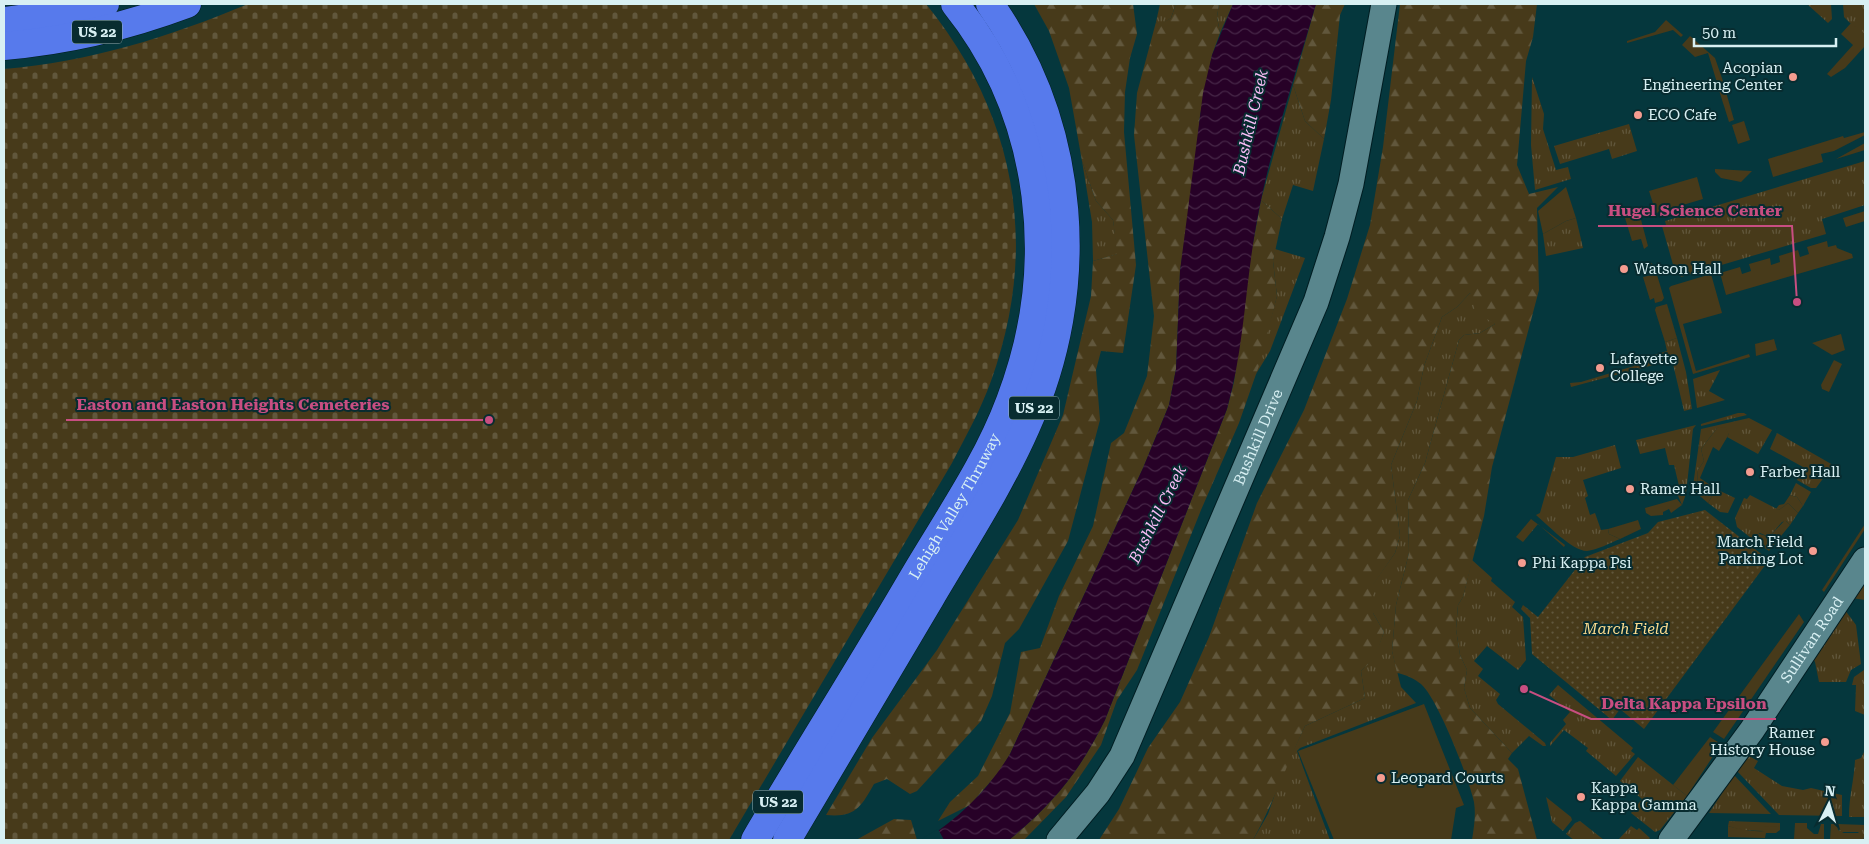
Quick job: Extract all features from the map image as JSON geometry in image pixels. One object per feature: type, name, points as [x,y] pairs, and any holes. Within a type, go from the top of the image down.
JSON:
[{"type":"highway","name":"US 22","points":[[4,21],[78,11],[104,4]]},
{"type":"highway","name":"US 22","points":[[4,46],[85,35],[145,19],[187,4]]},
{"type":"highway","name":"Lehigh Valley Thruway","points":[[755,840],[973,475],[1010,403],[1029,340],[1039,275],[1039,238],[1034,181],[1028,149],[1006,88],[993,61],[955,4]]},
{"type":"highway","name":"Lehigh Valley Thruway","points":[[787,840],[1004,472],[1038,398],[1057,334],[1064,293],[1067,238],[1060,168],[1047,117],[1032,78],[1018,48],[990,4]]},
{"type":"street","name":"Bushkill Drive","points":[[1059,840],[1098,793],[1122,756],[1316,302],[1337,237],[1351,184],[1384,4]]},
{"type":"street","name":"Sullivan Road","points":[[1671,840],[1752,730],[1865,560]]},
{"type":"green space","points":[[248,4],[926,4],[957,46],[981,91],[999,136],[1011,183],[1016,231],[1014,280],[1006,330],[987,391],[952,463],[729,840],[4,840],[4,69],[36,66],[98,54],[188,27]]},
{"type":"green space","points":[[1034,4],[1133,4],[1137,34],[1130,58],[1125,92],[1124,132],[1136,265],[1123,353],[1101,351],[1096,370],[1100,420],[1068,541],[1019,629],[1005,643],[992,696],[981,721],[917,791],[910,794],[887,779],[874,784],[861,805],[851,813],[826,815],[872,738],[937,650],[1018,520],[1063,415],[1091,296],[1093,261],[1117,254],[1113,220],[1096,201],[1082,161],[1069,88],[1049,31]]},
{"type":"green space","points":[[1160,4],[1176,4],[1171,18],[1159,26],[1156,22]]},
{"type":"green space","points":[[1176,4],[1219,4],[1217,17],[1220,33],[1212,55],[1200,116],[1195,170],[1180,271],[1176,369],[1169,405],[1143,468],[1010,754],[999,772],[970,805],[938,821],[950,802],[978,776],[1010,713],[1021,652],[1040,648],[1059,596],[1093,526],[1111,443],[1124,433],[1147,376],[1154,316],[1134,135],[1137,93],[1156,22],[1159,25],[1171,18]]},
{"type":"green space","points":[[1219,4],[1233,4],[1220,33],[1217,17]]},
{"type":"green space","points":[[1316,4],[1345,4],[1340,15],[1331,100],[1324,139],[1305,121],[1293,85]]},
{"type":"green space","points":[[1400,4],[1537,4],[1533,37],[1526,61],[1517,165],[1529,194],[1558,187],[1537,208],[1539,290],[1492,467],[1484,516],[1463,597],[1458,605],[1456,629],[1460,655],[1467,670],[1464,688],[1470,708],[1512,753],[1508,759],[1518,769],[1537,840],[1472,840],[1475,816],[1474,802],[1452,740],[1428,692],[1416,680],[1397,673],[1392,651],[1396,605],[1409,553],[1408,500],[1425,463],[1459,340],[1464,335],[1480,333],[1495,324],[1476,312],[1470,293],[1457,307],[1442,317],[1424,366],[1417,401],[1391,465],[1400,536],[1395,553],[1373,585],[1373,613],[1384,632],[1375,658],[1361,671],[1365,698],[1305,726],[1253,840],[1099,840],[1119,809],[1148,748],[1180,702],[1209,637],[1257,503],[1304,410],[1347,299],[1370,225],[1383,147]]},
{"type":"green space","points":[[1807,4],[1831,4],[1832,19],[1828,23]]},
{"type":"green space","points":[[1843,4],[1862,4],[1865,6],[1865,38],[1844,17]]},
{"type":"green space","points":[[1666,20],[1683,35],[1681,37],[1673,30],[1627,43],[1627,41],[1655,32]]},
{"type":"green space","points":[[1851,23],[1865,34],[1865,46],[1845,68],[1831,77],[1827,74],[1853,45],[1841,34]]},
{"type":"green space","points":[[1690,36],[1715,58],[1724,84],[1718,86],[1708,53],[1695,57],[1682,45]]},
{"type":"green space","points":[[1532,77],[1544,114],[1543,129],[1556,170],[1568,167],[1571,179],[1535,190],[1531,145]]},
{"type":"green space","points":[[1293,85],[1305,121],[1324,139],[1313,191],[1293,185],[1282,219],[1261,200]]},
{"type":"green space","points":[[1724,85],[1734,120],[1729,122],[1718,87]]},
{"type":"green space","points":[[1744,121],[1750,140],[1738,144],[1732,125]]},
{"type":"green space","points":[[1629,124],[1637,151],[1612,159],[1609,149],[1560,164],[1554,146]]},
{"type":"green space","points":[[1865,132],[1865,135],[1834,151],[1821,154],[1823,162],[1773,177],[1768,159],[1843,136],[1844,138]]},
{"type":"green space","points":[[1865,143],[1865,150],[1836,159]]},
{"type":"green space","points":[[1082,161],[1096,201],[1113,220],[1118,254],[1093,261],[1092,222]]},
{"type":"green space","points":[[1865,161],[1865,205],[1822,219],[1826,234],[1681,277],[1680,274],[1676,275],[1662,226],[1666,225],[1665,221]]},
{"type":"green space","points":[[1715,169],[1752,171],[1741,182],[1721,178],[1715,172]]},
{"type":"green space","points":[[1697,177],[1703,199],[1656,213],[1649,191]]},
{"type":"green space","points":[[1566,187],[1576,218],[1566,221],[1543,234],[1538,211]]},
{"type":"green space","points":[[1261,200],[1282,219],[1273,261],[1277,296],[1262,357],[1239,423],[1201,510],[1137,670],[1117,700],[1101,745],[1066,797],[1024,840],[1009,840],[1025,827],[1064,786],[1086,755],[1105,720],[1227,409],[1234,382],[1251,254]]},
{"type":"green space","points":[[1865,211],[1865,221],[1846,227],[1843,218]]},
{"type":"green space","points":[[1636,215],[1640,216],[1648,246],[1644,249],[1641,239],[1632,241],[1625,218]]},
{"type":"green space","points":[[1576,218],[1583,248],[1546,256],[1543,234],[1566,221]]},
{"type":"green space","points":[[1827,241],[1828,247],[1836,245],[1837,248],[1852,254],[1853,258],[1726,295],[1720,273],[1740,267],[1742,274],[1751,271],[1749,264],[1770,258],[1771,265],[1780,262],[1779,256],[1798,250],[1800,257],[1809,254],[1807,247]]},
{"type":"green space","points":[[1275,249],[1305,258],[1270,351],[1256,374],[1277,296],[1273,261]]},
{"type":"green space","points":[[1649,264],[1654,265],[1664,298],[1662,301],[1655,303],[1654,298],[1650,300],[1643,277],[1652,275]]},
{"type":"green space","points":[[1711,274],[1722,313],[1683,324],[1696,371],[1749,354],[1750,357],[1693,374],[1669,288]]},
{"type":"green space","points":[[1470,293],[1495,324],[1480,333],[1464,335],[1459,340],[1425,463],[1408,500],[1409,553],[1396,605],[1392,651],[1401,687],[1416,703],[1300,748],[1297,751],[1330,840],[1253,840],[1268,814],[1281,777],[1305,726],[1365,698],[1361,671],[1374,658],[1384,632],[1373,613],[1373,584],[1395,553],[1400,536],[1391,465],[1417,401],[1424,366],[1442,317],[1457,307]]},
{"type":"green space","points":[[1667,304],[1677,338],[1665,342],[1655,310],[1656,307]]},
{"type":"green space","points":[[1841,334],[1845,350],[1832,355],[1812,343]]},
{"type":"green space","points":[[1677,338],[1686,372],[1692,409],[1684,411],[1672,360],[1571,387],[1570,383],[1581,382],[1634,366],[1633,361],[1667,351],[1665,342]]},
{"type":"green space","points":[[1774,339],[1777,350],[1756,356],[1755,344]]},
{"type":"green space","points":[[1834,360],[1842,364],[1829,392],[1822,389],[1821,385]]},
{"type":"green space","points":[[1720,370],[1709,391],[1725,400],[1697,408],[1693,379]]},
{"type":"green space","points":[[1738,413],[1747,415],[1701,426],[1701,424]]},
{"type":"green space","points":[[1749,418],[1772,430],[1758,454],[1727,437],[1729,434],[1717,428],[1701,449],[1704,461],[1698,470],[1697,484],[1693,486],[1701,429]]},
{"type":"green space","points":[[1696,425],[1693,429],[1686,494],[1682,505],[1676,491],[1680,490],[1674,465],[1669,465],[1665,448],[1640,454],[1636,440]]},
{"type":"green space","points":[[1725,427],[1729,434],[1719,451],[1713,447],[1700,478],[1716,489],[1708,503],[1694,491],[1693,486],[1697,484],[1698,470],[1704,461],[1701,449],[1717,428]]},
{"type":"green space","points":[[1777,433],[1833,465],[1816,488],[1811,488],[1797,480],[1803,467],[1770,449]]},
{"type":"green space","points":[[1615,445],[1621,468],[1583,480],[1588,496],[1585,498],[1590,515],[1595,513],[1601,530],[1608,529],[1609,534],[1620,539],[1595,549],[1581,550],[1567,542],[1536,515],[1540,513],[1556,457],[1573,457]]},
{"type":"green space","points":[[1796,483],[1811,492],[1803,506],[1797,497],[1790,495]]},
{"type":"green space","points":[[1716,489],[1735,498],[1728,513],[1720,512],[1708,503]]},
{"type":"green space","points":[[1750,495],[1779,510],[1788,503],[1798,513],[1790,525],[1786,521],[1782,522],[1769,537],[1760,533],[1751,538],[1737,527],[1735,518],[1744,498],[1747,499]]},
{"type":"green space","points":[[1790,495],[1797,497],[1803,506],[1798,513],[1788,503],[1779,510],[1776,509],[1779,505],[1784,504]]},
{"type":"green space","points":[[1677,499],[1682,505],[1671,513],[1669,509],[1663,512],[1663,515],[1651,516],[1646,513],[1645,508]]},
{"type":"green space","name":"March Field","points":[[1705,510],[1769,560],[1644,729],[1620,709],[1612,720],[1532,654],[1530,618],[1521,609],[1523,605],[1538,617],[1585,557],[1648,533],[1658,522]]},
{"type":"green space","points":[[1531,519],[1538,524],[1523,542],[1516,537]]},
{"type":"green space","points":[[1638,520],[1641,529],[1620,539],[1609,534],[1608,529]]},
{"type":"green space","points":[[1785,520],[1790,525],[1769,551],[1751,538],[1757,533],[1769,537]]},
{"type":"green space","points":[[1865,524],[1865,529],[1824,592],[1822,590]]},
{"type":"green space","points":[[1541,527],[1565,545],[1564,547]]},
{"type":"green space","points":[[1472,560],[1492,578],[1491,581],[1515,602],[1512,607],[1523,617],[1526,660],[1518,670],[1487,646],[1474,661],[1483,669],[1478,676],[1500,694],[1496,700],[1498,704],[1545,743],[1546,746],[1543,746],[1529,736],[1512,753],[1470,708],[1464,688],[1467,670],[1460,655],[1456,629],[1458,605],[1463,597]]},
{"type":"green space","points":[[1865,579],[1865,600],[1852,598]]},
{"type":"green space","points":[[1845,610],[1856,625],[1861,664],[1851,670],[1846,682],[1819,682],[1815,662],[1812,657]]},
{"type":"green space","points":[[1799,614],[1804,622],[1724,739],[1713,732]]},
{"type":"green space","points":[[1864,670],[1865,715],[1855,711],[1856,685],[1852,685],[1854,677]]},
{"type":"green space","points":[[1558,685],[1633,748],[1631,751],[1635,754],[1616,776],[1586,751],[1588,748],[1564,730],[1550,746],[1550,743],[1566,724],[1563,720],[1570,712],[1549,695]]},
{"type":"green space","name":"Leopard Courts","points":[[1424,704],[1464,805],[1456,808],[1451,840],[1334,840],[1298,751]]},
{"type":"green space","points":[[1710,737],[1721,744],[1687,796],[1673,785]]},
{"type":"green space","points":[[1865,750],[1865,817],[1849,817],[1855,760],[1861,758]]},
{"type":"green space","points":[[1747,755],[1758,761],[1754,768],[1782,786],[1803,790],[1811,788],[1842,795],[1842,816],[1779,815],[1737,771]]},
{"type":"green space","points":[[1638,757],[1687,796],[1660,830],[1655,832],[1631,813],[1642,799],[1620,781]]},
{"type":"green space","points":[[1734,775],[1767,810],[1771,814],[1709,813]]},
{"type":"green space","points":[[1546,797],[1571,817],[1572,820],[1563,831],[1552,822]]},
{"type":"green space","points":[[894,819],[911,820],[917,840],[856,840]]},
{"type":"green space","points":[[1580,821],[1604,840],[1574,840],[1566,834],[1575,823]]},
{"type":"green space","points":[[1729,821],[1780,823],[1780,827],[1769,827],[1764,831],[1740,830],[1728,826]]},
{"type":"green space","points":[[1795,823],[1807,823],[1807,828],[1814,834],[1818,834],[1821,824],[1824,824],[1824,840],[1794,839]]},
{"type":"green space","points":[[1831,824],[1837,824],[1838,830],[1844,833],[1861,833],[1864,840],[1830,840]]},
{"type":"green space","points":[[1837,824],[1865,825],[1865,840],[1858,832],[1840,832]]},
{"type":"green space","points":[[1631,826],[1637,830],[1639,828],[1650,838],[1648,840],[1618,840]]},
{"type":"green space","points":[[1728,826],[1754,831],[1764,831],[1764,826],[1780,827],[1780,830],[1776,833],[1766,833],[1765,838],[1728,837]]},
{"type":"water","name":"Bushkill Creek","points":[[1233,4],[1316,4],[1275,142],[1261,198],[1252,249],[1241,341],[1227,409],[1105,720],[1075,771],[1052,800],[1009,840],[925,840],[950,822],[983,791],[1010,754],[1143,468],[1169,405],[1176,369],[1180,271],[1203,93],[1212,55]]},
{"type":"pier","points":[[938,829],[944,840],[922,840],[923,838]]},
{"type":"place","name":"Acopian Engineering Center","points":[[1793,77]]},
{"type":"place","name":"ECO Cafe","points":[[1638,115]]},
{"type":"place","name":"Watson Hall","points":[[1624,269]]},
{"type":"place","name":"Hugel Science Center","points":[[1797,302]]},
{"type":"place","name":"Lafayette College","points":[[1600,368]]},
{"type":"place","name":"Easton and Easton Heights Cemeteries","points":[[489,420]]},
{"type":"place","name":"Farber Hall","points":[[1750,472]]},
{"type":"place","name":"Ramer Hall","points":[[1630,489]]},
{"type":"place","name":"March Field Parking Lot","points":[[1813,551]]},
{"type":"place","name":"Phi Kappa Psi","points":[[1522,563]]},
{"type":"place","name":"Delta Kappa Epsilon","points":[[1524,689]]},
{"type":"place","name":"Ramer History House","points":[[1825,742]]},
{"type":"place","name":"Leopard Courts","points":[[1381,778]]},
{"type":"place","name":"Kappa Kappa Gamma","points":[[1581,797]]}]
